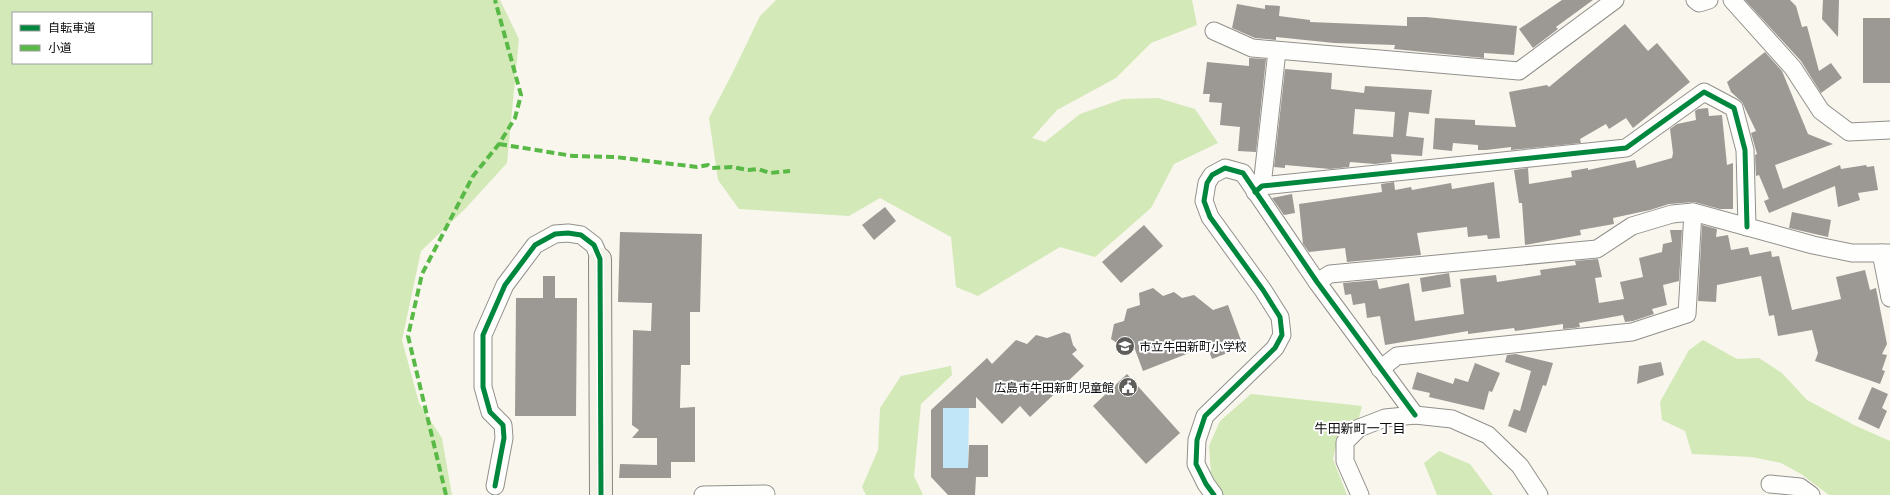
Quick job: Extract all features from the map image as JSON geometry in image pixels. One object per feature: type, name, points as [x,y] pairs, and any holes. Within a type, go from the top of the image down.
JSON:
[{"type":"street","points":[[1214,31],[1252,48],[1520,71],[1615,0]]},
{"type":"street","points":[[1695,0],[1699,3],[1709,0]]},
{"type":"street","points":[[1732,0],[1793,68],[1821,111],[1849,132],[1890,130]]},
{"type":"street","points":[[1258,189],[1277,51]]},
{"type":"street","points":[[1258,189],[1626,148],[1704,92],[1734,108],[1745,150],[1747,227]]},
{"type":"street","points":[[1214,495],[1206,484],[1196,464],[1197,440],[1205,416],[1275,348],[1282,335],[1280,317],[1263,290],[1210,217],[1204,201],[1207,183],[1212,175],[1225,168],[1243,173],[1258,189],[1317,282],[1415,415]]},
{"type":"street","points":[[1317,282],[1330,274],[1597,249],[1632,226],[1672,214],[1693,212],[1813,245],[1844,251],[1886,253],[1890,298]]},
{"type":"street","points":[[1380,369],[1397,356],[1632,332],[1687,314],[1693,212]]},
{"type":"street","points":[[495,486],[504,438],[503,425],[490,412],[483,388],[483,335],[505,285],[535,245],[556,234],[568,232],[581,235],[594,245],[600,259],[601,495]]},
{"type":"street","points":[[1360,495],[1345,461],[1345,442],[1359,428],[1365,425],[1385,418],[1415,415],[1452,419],[1488,435],[1520,466],[1539,495]]},
{"type":"street","points":[[1770,484],[1800,487],[1811,495]]},
{"type":"street","points":[[703,495],[766,494]]},
{"type":"green space","points":[[0,0],[500,0],[519,39],[507,163],[465,209],[421,251],[402,340],[419,403],[442,438],[452,495],[0,495]]},
{"type":"green space","points":[[776,0],[1192,0],[1197,25],[1151,43],[1116,78],[1057,110],[1032,138],[1045,142],[1080,114],[1123,99],[1158,98],[1195,109],[1218,143],[1174,164],[1151,208],[1095,257],[1060,247],[978,296],[956,287],[951,237],[880,198],[849,216],[739,209],[718,180],[709,118],[760,16]]},
{"type":"green space","points":[[1703,340],[1737,359],[1759,358],[1782,373],[1807,400],[1854,425],[1890,441],[1890,495],[1829,495],[1801,474],[1781,463],[1752,457],[1692,454],[1685,431],[1662,420],[1660,402],[1689,350]]},
{"type":"green space","points":[[951,366],[952,375],[921,404],[914,476],[923,495],[866,495],[862,487],[878,450],[880,408],[901,376]]},
{"type":"green space","points":[[1251,394],[1362,406],[1358,421],[1338,438],[1333,459],[1347,495],[1223,495],[1211,473],[1209,446],[1220,421]]},
{"type":"green space","points":[[1439,451],[1470,464],[1493,495],[1437,495],[1424,463]]},
{"type":"water","points":[[943,408],[969,408],[968,468],[943,468]]},
{"type":"building","points":[[1562,0],[1593,0],[1556,27],[1558,29],[1533,48],[1519,29]]},
{"type":"building","points":[[1745,0],[1790,0],[1796,6],[1802,27],[1807,26],[1819,71],[1831,63],[1842,78],[1821,93],[1801,61]]},
{"type":"building","points":[[1823,0],[1839,0],[1838,37],[1822,19]]},
{"type":"building","points":[[1237,4],[1265,9],[1265,5],[1280,6],[1279,16],[1310,20],[1310,22],[1407,26],[1407,17],[1426,17],[1517,26],[1514,55],[1484,53],[1484,58],[1394,49],[1395,45],[1334,43],[1276,37],[1276,40],[1255,38],[1232,28]]},
{"type":"building","points":[[1863,18],[1890,18],[1890,83],[1863,83]]},
{"type":"building","points":[[1625,24],[1648,51],[1657,43],[1690,82],[1633,128],[1626,118],[1609,129],[1606,124],[1580,139],[1581,143],[1511,150],[1511,147],[1478,150],[1478,145],[1453,143],[1452,151],[1433,149],[1435,118],[1475,120],[1475,125],[1516,127],[1509,92],[1547,85],[1549,87]]},
{"type":"building","points":[[1765,52],[1782,71],[1808,134],[1833,144],[1775,165],[1783,189],[1840,165],[1841,169],[1866,165],[1867,167],[1874,166],[1878,190],[1858,193],[1860,200],[1838,207],[1835,186],[1769,213],[1764,201],[1769,199],[1759,175],[1756,176],[1755,155],[1757,154],[1751,133],[1756,131],[1742,102],[1731,92],[1727,82]]},
{"type":"building","points":[[1249,58],[1266,59],[1256,152],[1238,151],[1240,127],[1220,125],[1222,103],[1209,102],[1210,94],[1203,94],[1207,62],[1249,66]]},
{"type":"building","points":[[1285,69],[1332,73],[1331,89],[1364,93],[1365,86],[1432,90],[1429,114],[1409,112],[1406,136],[1424,138],[1422,156],[1391,154],[1392,162],[1375,164],[1350,162],[1349,167],[1330,169],[1285,165],[1285,168],[1274,167]],"holes":[[[1355,109],[1395,112],[1393,137],[1353,134]]]},
{"type":"building","points":[[1708,108],[1709,116],[1722,115],[1727,165],[1733,163],[1733,209],[1720,209],[1694,202],[1669,204],[1650,210],[1613,218],[1614,224],[1580,230],[1581,235],[1525,245],[1522,203],[1519,203],[1514,170],[1528,168],[1529,184],[1572,177],[1571,171],[1588,168],[1588,170],[1635,160],[1637,168],[1672,158],[1673,153],[1670,129],[1677,124],[1696,120],[1695,111],[1698,109]]},
{"type":"building","points":[[1394,182],[1395,190],[1411,187],[1412,190],[1451,183],[1452,189],[1494,182],[1500,238],[1488,239],[1487,235],[1468,237],[1467,227],[1417,233],[1421,255],[1347,262],[1345,248],[1309,252],[1303,244],[1299,204],[1382,192],[1381,184]]},
{"type":"building","points":[[1292,194],[1295,213],[1284,215],[1272,198]]},
{"type":"building","points":[[885,207],[896,221],[874,240],[862,225]]},
{"type":"building","points":[[1792,212],[1831,220],[1828,237],[1789,228]]},
{"type":"building","points":[[1144,225],[1163,246],[1121,283],[1102,262]]},
{"type":"building","points":[[1702,225],[1717,229],[1716,237],[1728,235],[1731,250],[1748,247],[1750,255],[1771,251],[1772,257],[1779,256],[1792,310],[1841,299],[1836,277],[1865,270],[1870,290],[1876,288],[1887,344],[1882,354],[1887,355],[1882,370],[1885,371],[1880,384],[1815,361],[1818,353],[1812,330],[1778,336],[1774,315],[1769,316],[1761,276],[1717,285],[1716,302],[1698,301]]},
{"type":"building","points":[[1670,230],[1682,230],[1679,281],[1663,285],[1667,305],[1652,309],[1654,314],[1633,321],[1625,322],[1623,315],[1579,323],[1580,327],[1574,328],[1563,329],[1563,324],[1515,331],[1514,328],[1468,334],[1468,331],[1385,345],[1380,316],[1367,318],[1365,303],[1353,305],[1351,294],[1345,295],[1343,283],[1377,280],[1379,289],[1409,283],[1415,321],[1464,314],[1460,279],[1496,275],[1497,282],[1541,275],[1540,270],[1576,265],[1575,261],[1598,259],[1602,277],[1595,278],[1599,303],[1624,299],[1620,282],[1643,277],[1639,258],[1662,252],[1663,244],[1672,242]]},
{"type":"building","points":[[620,232],[702,234],[700,312],[690,312],[690,365],[681,365],[680,408],[695,407],[695,462],[671,462],[671,478],[619,478],[620,464],[657,465],[657,438],[632,438],[639,430],[632,425],[633,330],[651,331],[652,303],[618,302]]},
{"type":"building","points":[[1449,273],[1451,287],[1422,292],[1420,278]]},
{"type":"building","points":[[543,276],[555,276],[555,298],[577,298],[576,416],[515,416],[516,298],[543,298]]},
{"type":"building","points":[[1153,288],[1163,296],[1174,292],[1182,298],[1194,295],[1213,310],[1228,305],[1242,343],[1229,348],[1230,352],[1212,359],[1207,346],[1143,371],[1133,344],[1123,347],[1111,339],[1114,324],[1124,321],[1127,309],[1140,305],[1139,293]]},
{"type":"building","points":[[1064,332],[1070,334],[1073,345],[1077,350],[1072,354],[1084,366],[1030,417],[1020,406],[1002,424],[976,397],[976,408],[943,408],[943,468],[968,468],[969,445],[988,445],[988,477],[976,477],[975,495],[948,495],[931,477],[931,410],[987,358],[992,364],[1016,340],[1027,344],[1036,335],[1047,338]]},
{"type":"building","points":[[1516,354],[1553,363],[1546,386],[1543,385],[1526,433],[1508,426],[1514,409],[1520,411],[1531,371],[1505,362],[1507,355]]},
{"type":"building","points":[[1661,362],[1664,375],[1637,384],[1639,366]]},
{"type":"building","points":[[1475,363],[1500,373],[1492,392],[1489,391],[1484,410],[1429,397],[1430,393],[1412,389],[1417,372],[1453,384],[1455,378],[1468,382]]},
{"type":"building","points":[[1127,374],[1180,433],[1146,464],[1093,406]]},
{"type":"building","points":[[1872,387],[1888,394],[1882,408],[1887,411],[1879,429],[1858,419]]},
{"type":"marked path","points":[[446,495],[408,336],[422,274],[473,176],[499,144],[515,118],[521,95],[495,0]]},
{"type":"marked path","points":[[499,144],[573,156],[615,157],[697,167],[708,165],[712,168],[732,167],[748,170],[758,169],[770,173],[790,171]]},
{"type":"cycle path","points":[[1255,192],[1262,186],[1626,148],[1704,92],[1734,108],[1745,150],[1747,227]]},
{"type":"cycle path","points":[[1214,495],[1206,484],[1196,464],[1197,440],[1205,416],[1275,348],[1282,335],[1280,317],[1263,290],[1210,217],[1204,201],[1207,183],[1212,175],[1225,168],[1243,173],[1317,282],[1415,415]]},
{"type":"cycle path","points":[[495,486],[504,438],[503,425],[490,412],[483,387],[483,335],[505,285],[535,245],[555,234],[568,233],[581,235],[594,245],[600,259],[601,495]]},
{"type":"place","name":"市立牛田新町小学校","points":[[1125,346]]},
{"type":"place","name":"広島市牛田新町児童館","points":[[1128,387]]},
{"type":"district","name":"牛田新町一丁目","points":[[1360,428]]}]
